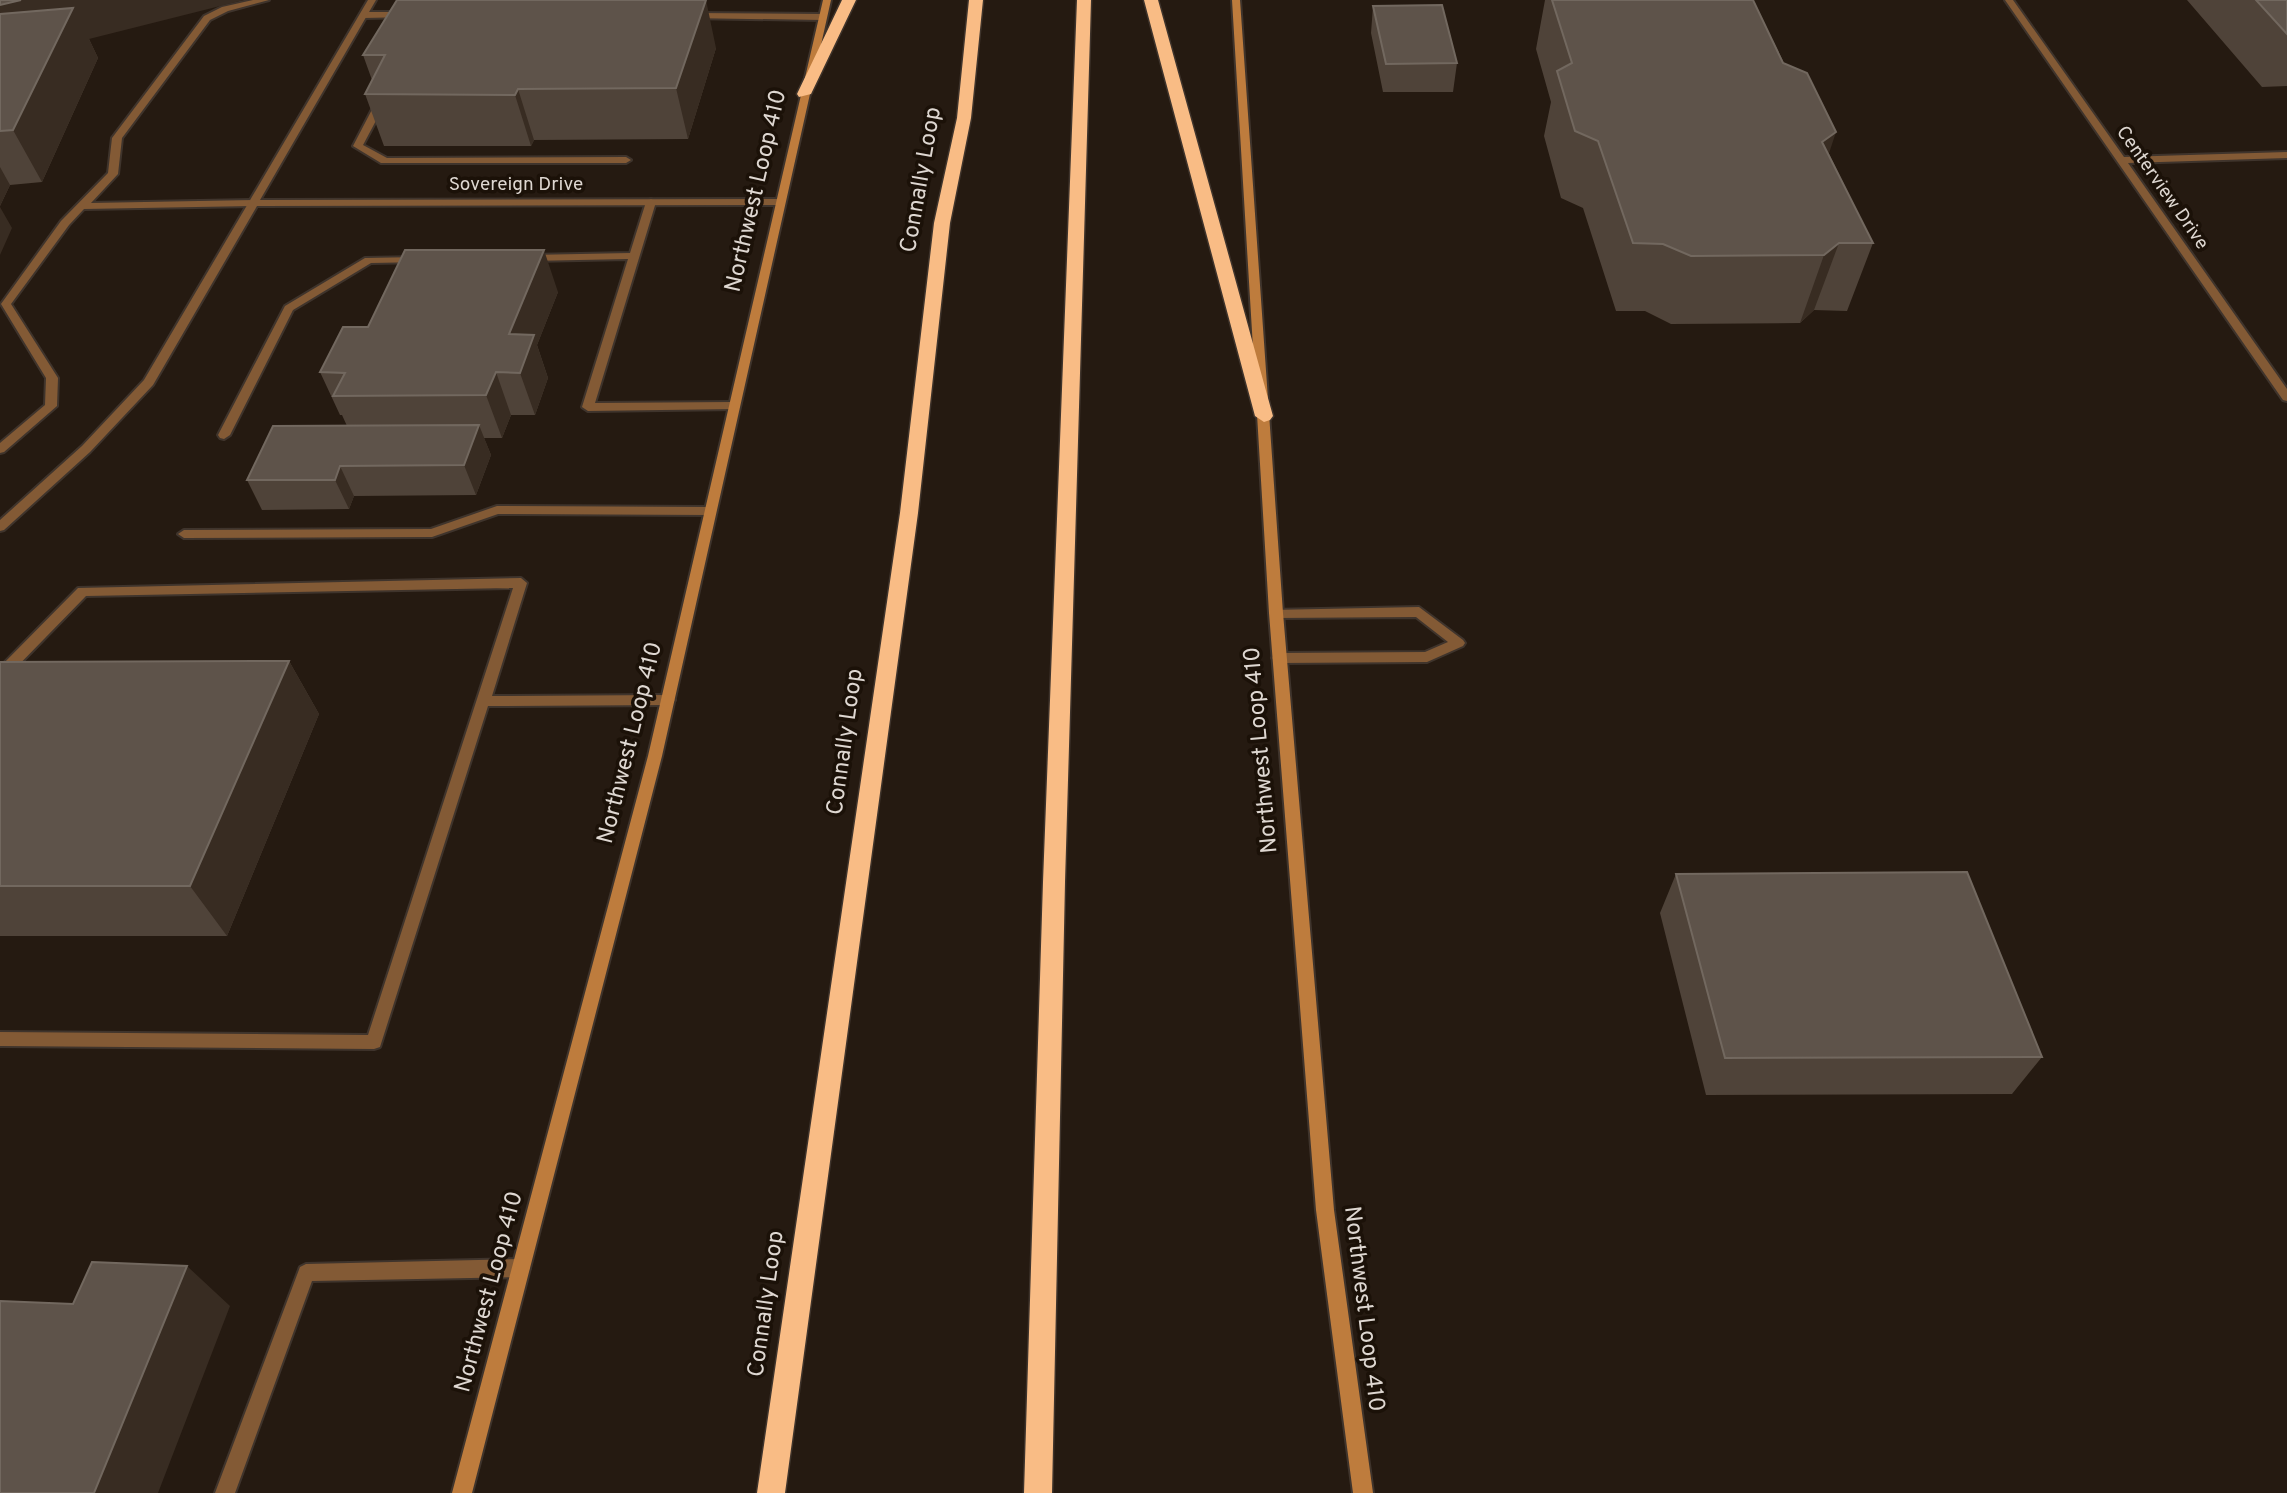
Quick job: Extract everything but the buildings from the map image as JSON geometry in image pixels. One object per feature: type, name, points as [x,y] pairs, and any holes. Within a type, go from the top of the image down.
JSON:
[{"type":"highway","points":[[804,94],[849,0]]},
{"type":"highway","name":"Connally Loop","points":[[771,1493],[909,513],[942,223],[964,118],[976,0]]},
{"type":"highway","points":[[1038,1493],[1054,882],[1084,0]]},
{"type":"highway","points":[[1151,0],[1264,416]]},
{"type":"main road","name":"Northwest Loop 410","points":[[462,1493],[668,699],[827,0]]},
{"type":"main road","name":"Northwest Loop 410","points":[[1236,0],[1279,658],[1325,1210],[1363,1493]]},
{"type":"street","points":[[0,449],[51,406],[52,378],[6,304],[65,223],[113,174],[117,138],[207,18],[225,9],[265,0]]},
{"type":"street","points":[[0,527],[86,449],[149,382],[372,0]]},
{"type":"street","name":"Centerview Drive","points":[[2009,0],[2287,397]]},
{"type":"street","points":[[364,15],[414,15]]},
{"type":"street","points":[[675,16],[823,17]]},
{"type":"street","points":[[389,87],[358,146],[385,161],[626,160]]},
{"type":"street","points":[[2121,160],[2287,155]]},
{"type":"street","points":[[651,202],[588,407],[733,406]]},
{"type":"street","name":"Sovereign Drive","points":[[82,206],[780,202]]},
{"type":"street","points":[[522,258],[634,257]]},
{"type":"street","points":[[224,435],[289,308],[369,260],[439,259]]},
{"type":"street","points":[[184,534],[432,533],[498,510],[710,511]]},
{"type":"street","points":[[0,675],[83,591],[522,583],[374,1042],[0,1039]]},
{"type":"street","points":[[1276,613],[1419,612],[1458,643],[1427,657],[1279,658]]},
{"type":"street","points":[[482,701],[668,699]]},
{"type":"street","points":[[225,1493],[306,1273],[521,1268]]}]
